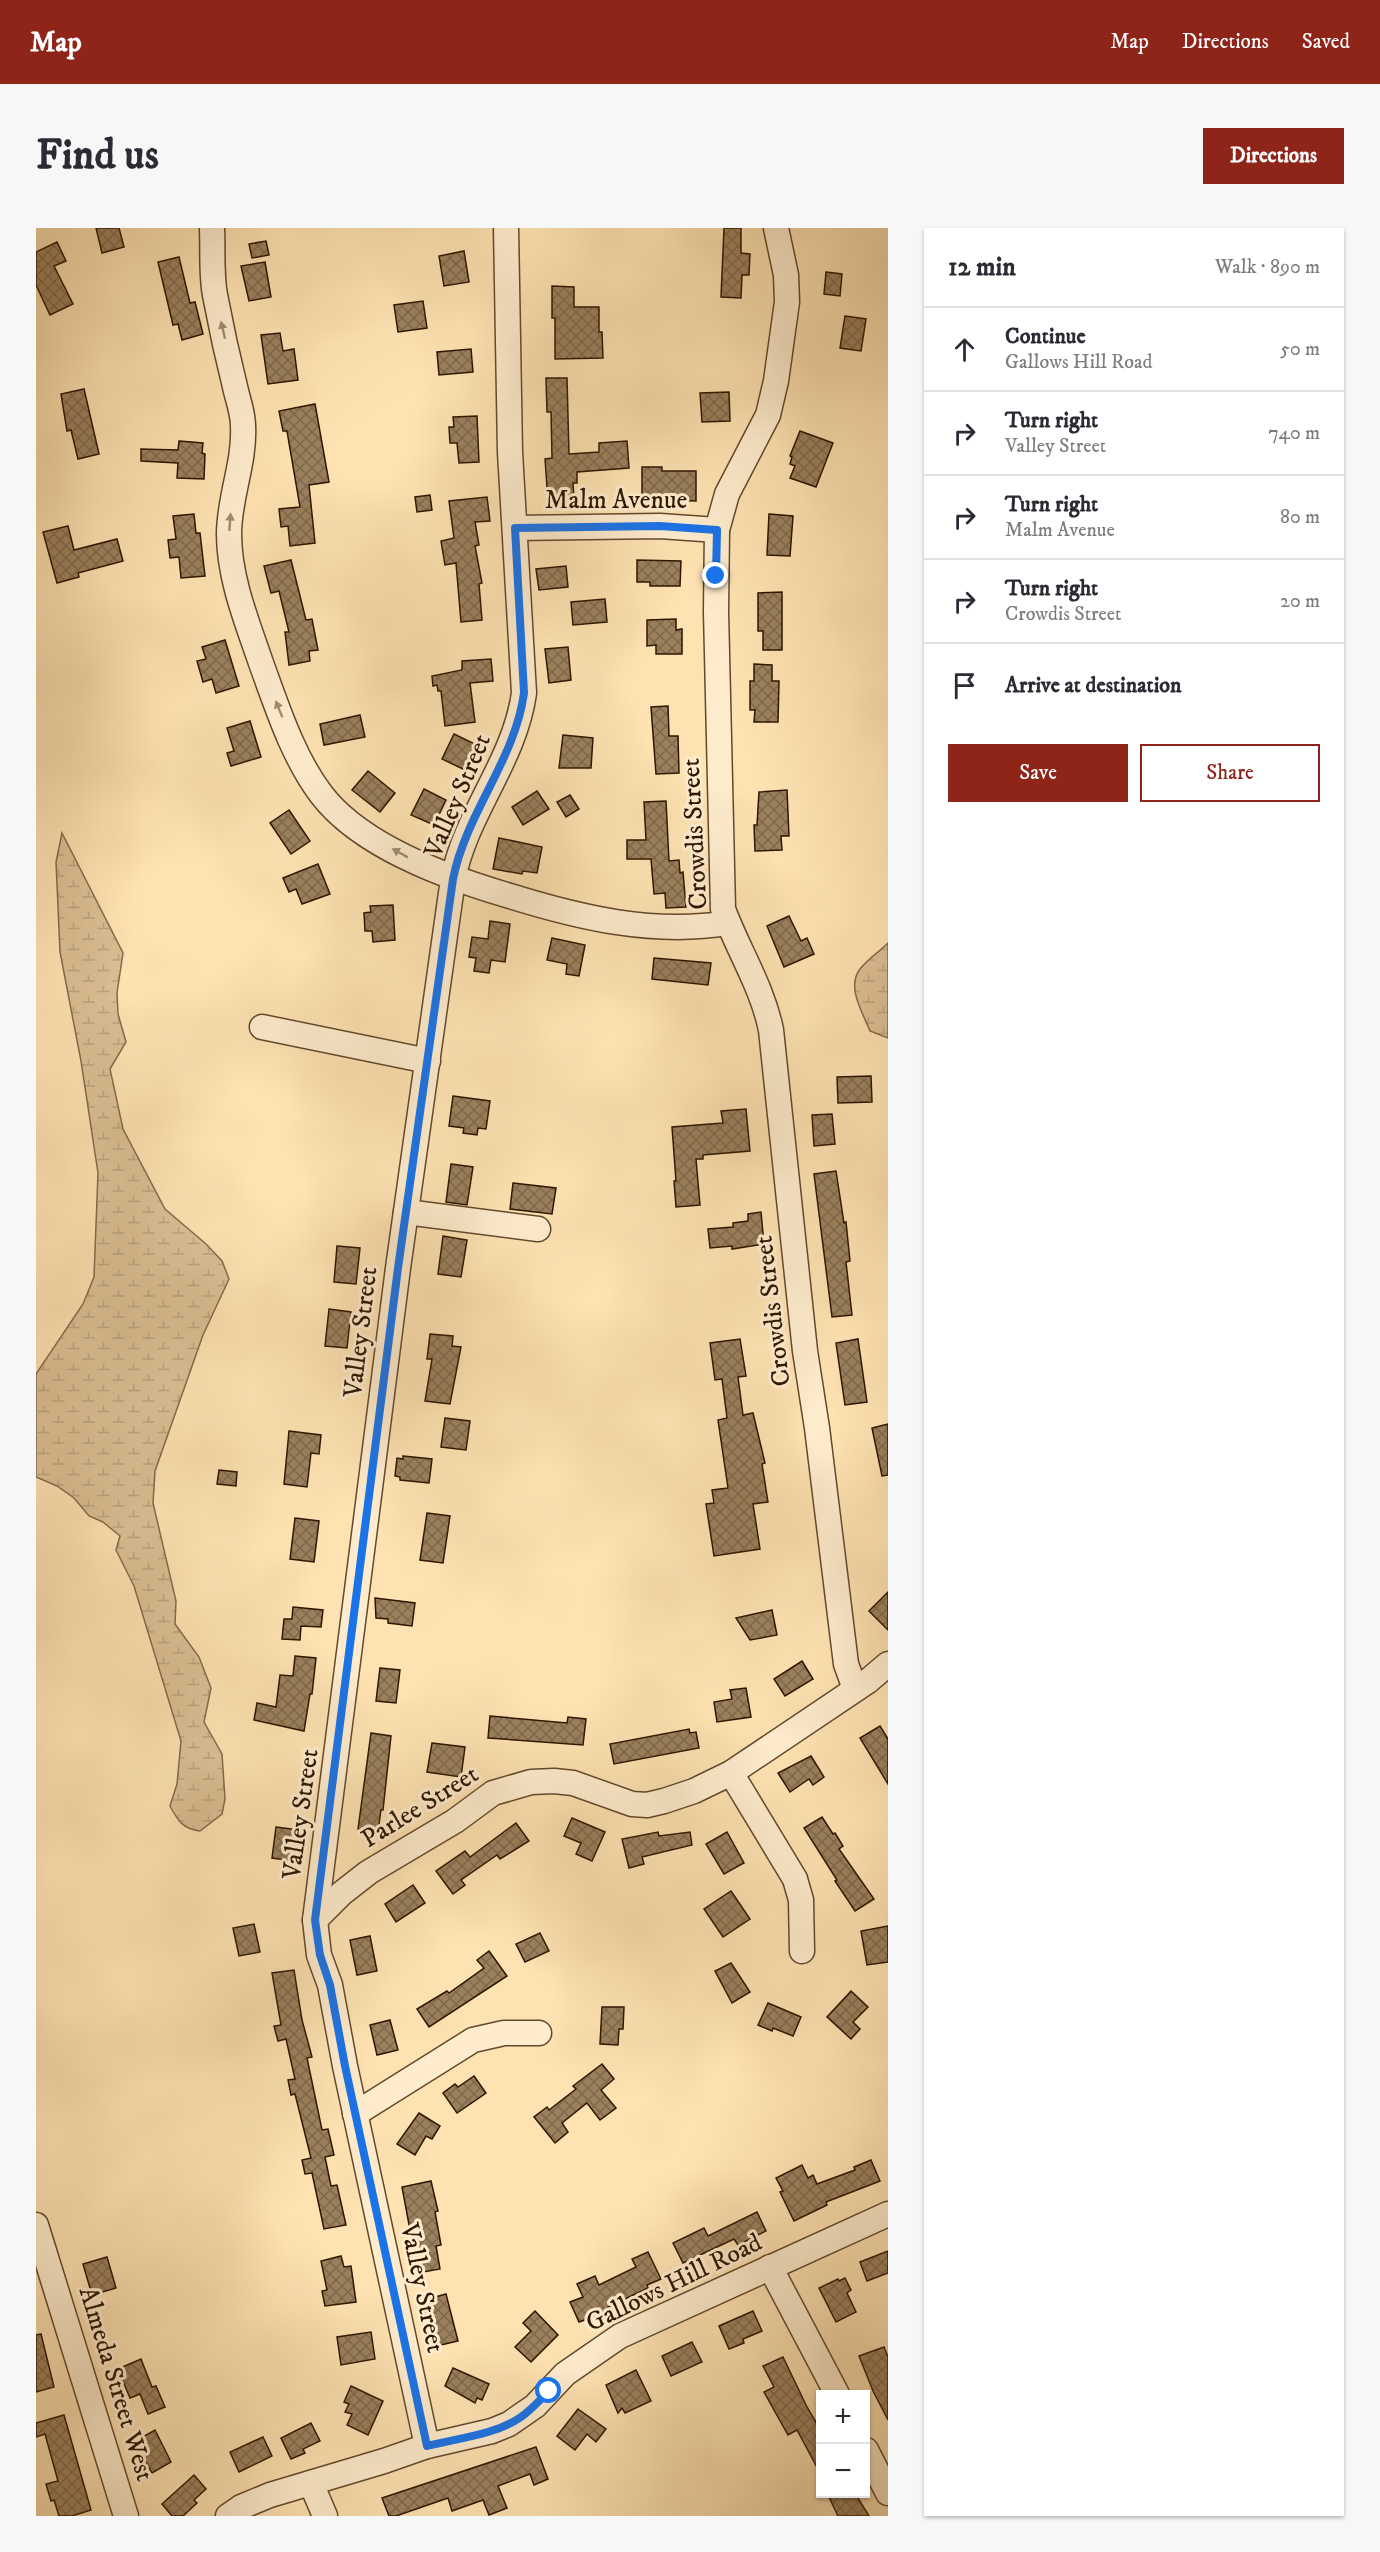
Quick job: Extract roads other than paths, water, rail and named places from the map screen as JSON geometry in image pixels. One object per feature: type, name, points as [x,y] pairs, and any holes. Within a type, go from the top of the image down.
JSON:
[{"type":"street","points":[[212,228],[214,291],[243,424],[241,459],[230,510],[230,555],[233,577],[264,671],[304,767],[322,795],[339,814],[383,843],[453,879],[525,900],[628,925],[683,928],[728,923]]},
{"type":"street","name":"Valley Street","points":[[427,2446],[355,2114],[330,1985],[317,1946],[315,1920],[406,1212],[456,861],[467,833],[512,743],[522,710],[524,693],[510,452],[506,228]]},
{"type":"street","name":"Crowdis Street","points":[[776,228],[786,275],[787,302],[776,381],[768,415],[727,494],[717,530],[716,599],[723,909],[759,986],[771,1030],[805,1351],[817,1428],[846,1664],[855,1689]]},
{"type":"street","name":"Malm Avenue","points":[[515,528],[660,526],[717,530]]},
{"type":"street","points":[[262,1027],[428,1061]]},
{"type":"street","points":[[406,1212],[538,1229]]},
{"type":"street","name":"Parlee Street","points":[[315,1920],[342,1893],[369,1872],[455,1821],[493,1793],[531,1782],[573,1783],[622,1801],[646,1805],[694,1791],[731,1773],[855,1689],[886,1672]]},
{"type":"street","points":[[731,1773],[795,1879],[801,1900],[802,1951]]},
{"type":"street","points":[[355,2114],[459,2046],[504,2032],[539,2033]]},
{"type":"street","name":"Gallows Hill Road","points":[[228,2516],[241,2507],[270,2495],[427,2446],[492,2431],[509,2424],[535,2406],[565,2374],[620,2337],[888,2214]]},
{"type":"street","name":"Almeda Street West","points":[[36,2225],[126,2516]]},
{"type":"street","points":[[770,2267],[835,2390]]},
{"type":"street","points":[[870,2458],[888,2493]]},
{"type":"street","points":[[311,2483],[325,2516]]}]
